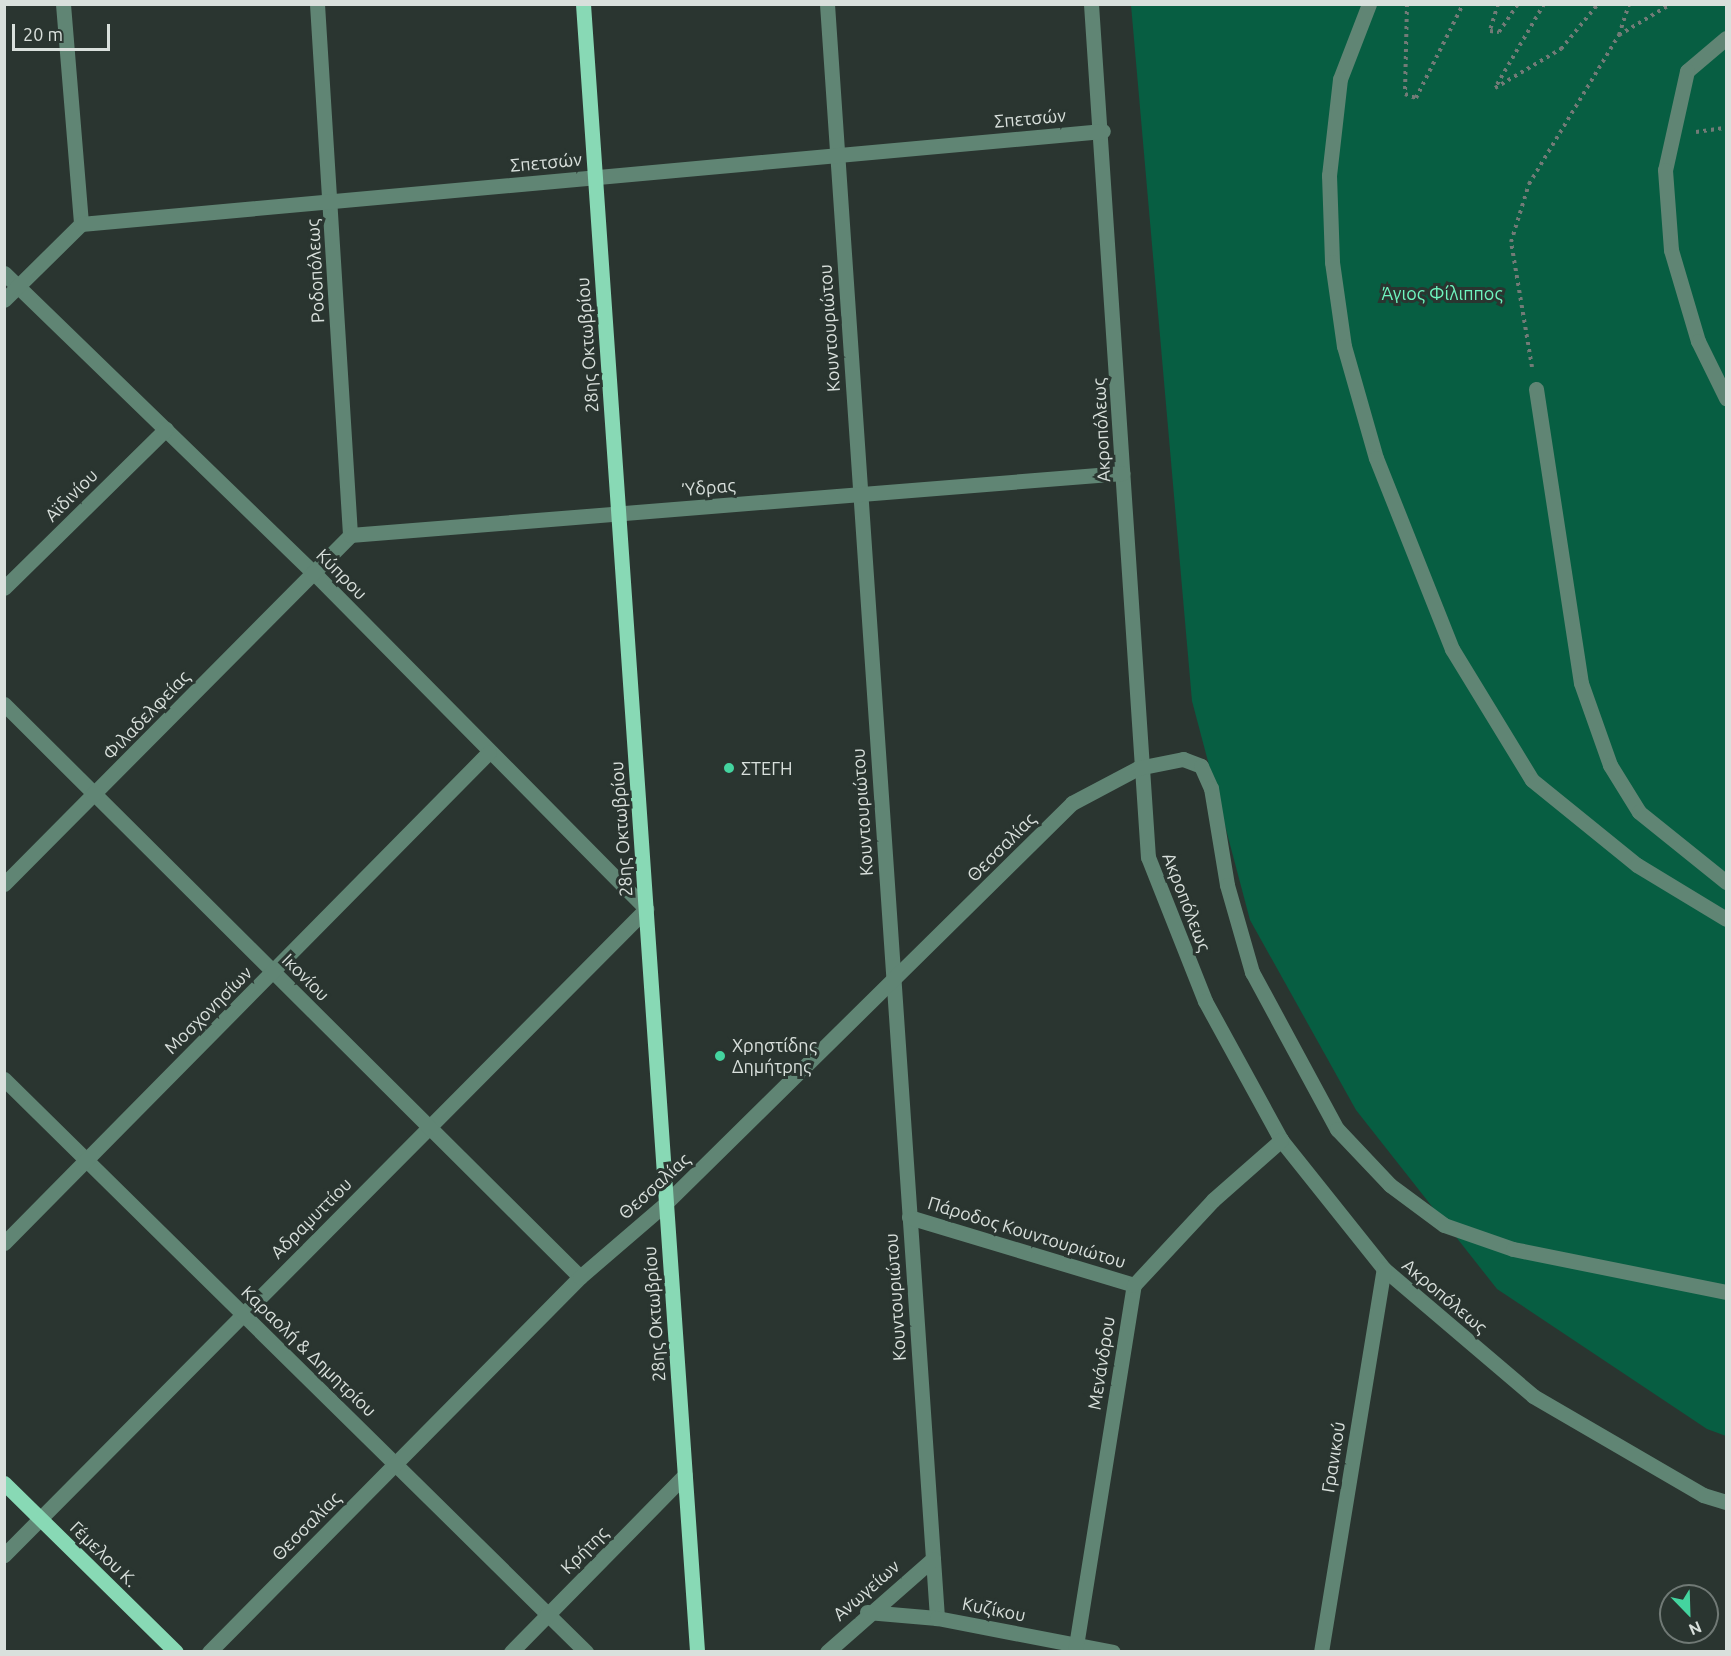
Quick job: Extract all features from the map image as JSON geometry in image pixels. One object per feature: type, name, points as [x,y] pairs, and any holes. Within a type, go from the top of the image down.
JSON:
[{"type":"main road","name":"28ης Οκτωβρίου","points":[[583,4],[697,1652]]},
{"type":"main road","name":"Γέμελου Κ.","points":[[4,1483],[176,1652]]},
{"type":"street","points":[[4,300],[81,224],[63,4]]},
{"type":"street","name":"Ροδοπόλεως","points":[[317,4],[350,535]]},
{"type":"street","name":"Κουντουριώτου","points":[[827,4],[937,1618]]},
{"type":"street","name":"Ακροπόλεως","points":[[1091,4],[1103,131],[1138,768],[1148,857],[1205,1001],[1281,1140],[1384,1269],[1533,1396],[1703,1495],[1726,1502]]},
{"type":"street","points":[[1369,4],[1340,80],[1329,175],[1332,262],[1344,345],[1376,458],[1452,649],[1532,780],[1637,865],[1726,919]]},
{"type":"street","points":[[1726,38],[1687,71],[1665,170],[1671,250],[1698,341],[1726,398]]},
{"type":"street","name":"Σπετσών","points":[[81,224],[1103,131]]},
{"type":"street","name":"Κύπρου","points":[[4,273],[313,572],[646,909]]},
{"type":"street","points":[[1536,389],[1581,683],[1610,765],[1639,812],[1726,882]]},
{"type":"street","name":"Αϊδινίου","points":[[4,588],[166,429]]},
{"type":"street","name":"Ύδρας","points":[[350,535],[1123,473]]},
{"type":"street","points":[[313,572],[350,535]]},
{"type":"street","name":"Φιλαδελφείας","points":[[4,884],[313,572]]},
{"type":"street","name":"Ικονίου","points":[[4,704],[579,1277]]},
{"type":"street","name":"Μοσχονησίων","points":[[4,1243],[489,752]]},
{"type":"street","name":"Θεσσαλίας","points":[[209,1652],[579,1277],[666,1203],[894,982],[1072,802],[1138,768],[1183,759],[1201,766],[1211,788],[1225,873],[1252,972],[1336,1129],[1390,1185],[1444,1225],[1513,1249],[1726,1292]]},
{"type":"street","name":"Αδραμυττίου","points":[[4,1555],[646,909]]},
{"type":"street","name":"Καραολή & Δημητρίου","points":[[4,1079],[586,1652]]},
{"type":"street","points":[[1134,1285],[1213,1200],[1281,1140]]},
{"type":"street","name":"Πάροδος Κουντουριώτου","points":[[909,1217],[1134,1285]]},
{"type":"street","name":"Γρανικού","points":[[1321,1652],[1384,1269]]},
{"type":"street","name":"Μενάνδρου","points":[[1075,1648],[1134,1285]]},
{"type":"street","name":"Κρήτης","points":[[511,1652],[685,1475]]},
{"type":"street","name":"Ανωγείων","points":[[827,1652],[867,1612],[933,1559]]},
{"type":"street","name":"Κυζίκου","points":[[867,1612],[937,1618],[1075,1648],[1113,1652]]},
{"type":"path","points":[[1407,4],[1405,94],[1416,98],[1463,4]]},
{"type":"path","points":[[1498,4],[1490,30],[1499,32],[1518,4]]},
{"type":"path","points":[[1545,4],[1495,87],[1561,49],[1598,4]]},
{"type":"path","points":[[1536,389],[1510,242],[1528,184],[1619,35],[1629,4]]},
{"type":"path","points":[[1619,35],[1671,4]]},
{"type":"green space","name":"Άγιος Φίλιππος","points":[[1131,5],[1726,5],[1726,1436],[1707,1429],[1497,1289],[1356,1110],[1250,920],[1192,701]]},
{"type":"place","name":"ΣΤΕΓΗ","points":[[729,768]]},
{"type":"place","name":"Χρηστίδης Δημήτρης","points":[[720,1056]]}]
